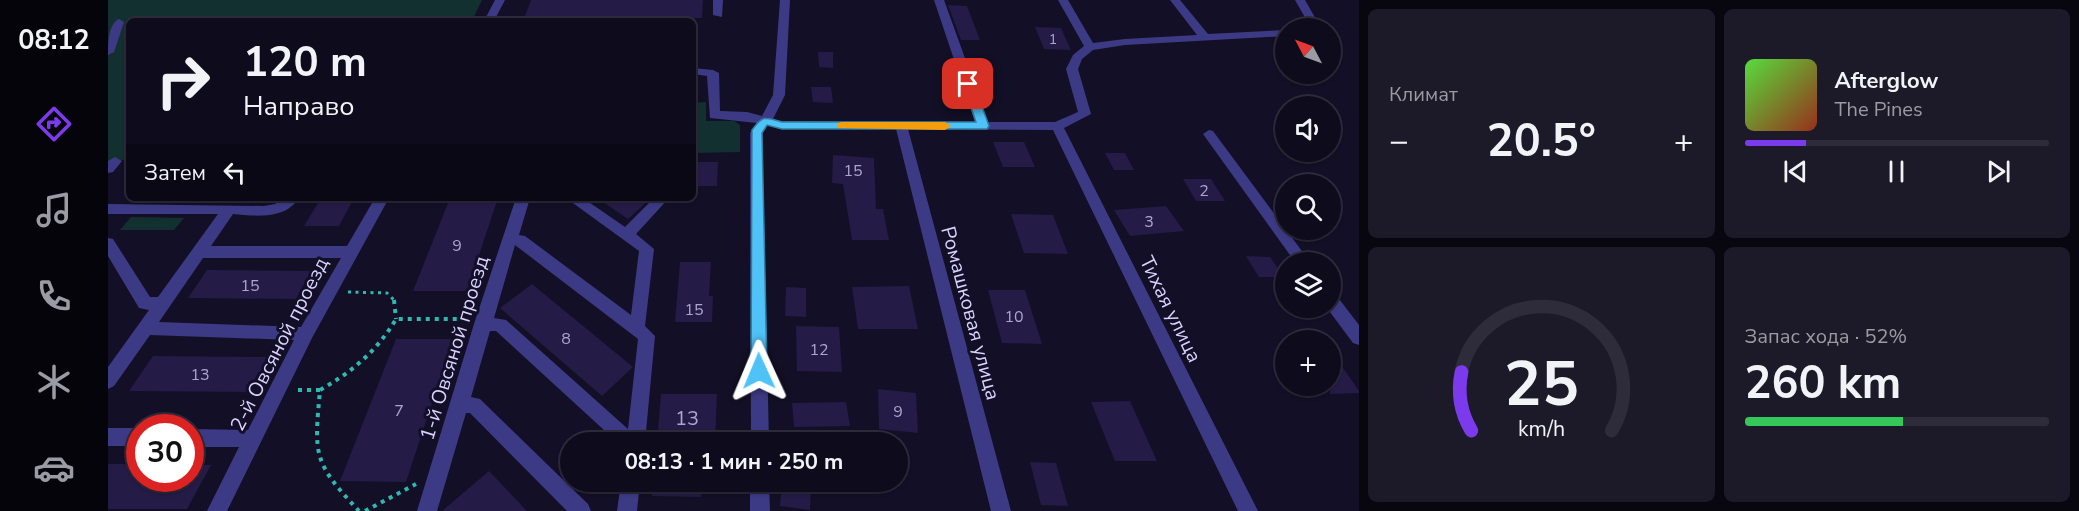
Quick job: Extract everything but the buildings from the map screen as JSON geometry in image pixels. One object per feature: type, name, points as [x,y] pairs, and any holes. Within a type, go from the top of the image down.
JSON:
[{"type":"street","points":[[491,18],[500,0]]},
{"type":"street","points":[[718,0],[718,15]]},
{"type":"street","points":[[759,432],[756,132],[773,110],[779,95],[785,0]]},
{"type":"street","points":[[939,0],[983,126]]},
{"type":"street","points":[[1063,0],[1090,47]]},
{"type":"street","points":[[1175,0],[1205,38]]},
{"type":"street","points":[[1300,0],[1310,18]]},
{"type":"street","points":[[108,52],[119,22]]},
{"type":"street","points":[[696,71],[713,73],[714,116],[747,116],[782,125],[1057,126],[1085,114],[1072,69],[1077,57],[1090,47],[1275,34]]},
{"type":"street","name":"Ромашковая улица","points":[[901,126],[1001,511]]},
{"type":"street","name":"Тихая улица","points":[[1057,126],[1248,511]]},
{"type":"street","points":[[1209,134],[1296,252]]},
{"type":"street","points":[[108,209],[275,210],[290,201]]},
{"type":"street","name":"2-й Овсяной проезд","points":[[217,511],[306,334],[380,201]]},
{"type":"street","name":"1-й Овсяной проезд","points":[[427,511],[460,405],[482,322],[522,201]]},
{"type":"street","points":[[577,201],[647,249],[637,328]]},
{"type":"street","points":[[626,235],[659,201]]},
{"type":"street","points":[[108,381],[230,209]]},
{"type":"street","points":[[509,240],[520,240],[647,336],[637,432]]},
{"type":"street","points":[[108,243],[145,303],[162,304]]},
{"type":"street","points":[[200,252],[351,252]]},
{"type":"street","points":[[1341,314],[1359,338]]},
{"type":"street","points":[[482,322],[500,325],[618,432]]},
{"type":"street","points":[[146,328],[306,334]]},
{"type":"street","points":[[460,405],[474,405],[581,511]]},
{"type":"street","points":[[108,437],[126,437]]},
{"type":"street","points":[[204,438],[254,439]]},
{"type":"street","points":[[627,511],[630,492]]},
{"type":"street","points":[[760,492],[760,511]]},
{"type":"path","points":[[279,389],[320,390],[342,379],[378,346],[396,319],[396,302],[387,292],[328,293]]},
{"type":"path","points":[[396,319],[482,322]]},
{"type":"path","points":[[320,390],[317,436],[325,472],[359,511]]},
{"type":"path","points":[[365,511],[439,472]]},
{"type":"green space","points":[[108,0],[482,0],[473,18],[126,18],[126,159],[108,164]]},
{"type":"green space","points":[[706,102],[706,121],[734,121],[740,125],[740,152],[696,153],[696,103]]},
{"type":"green space","points":[[131,217],[184,218],[174,230],[120,230]]},
{"type":"slow traffic","points":[[842,126],[945,126]]},
{"type":"route","points":[[759,371],[756,132],[765,121],[782,125],[983,126],[968,84]]}]
